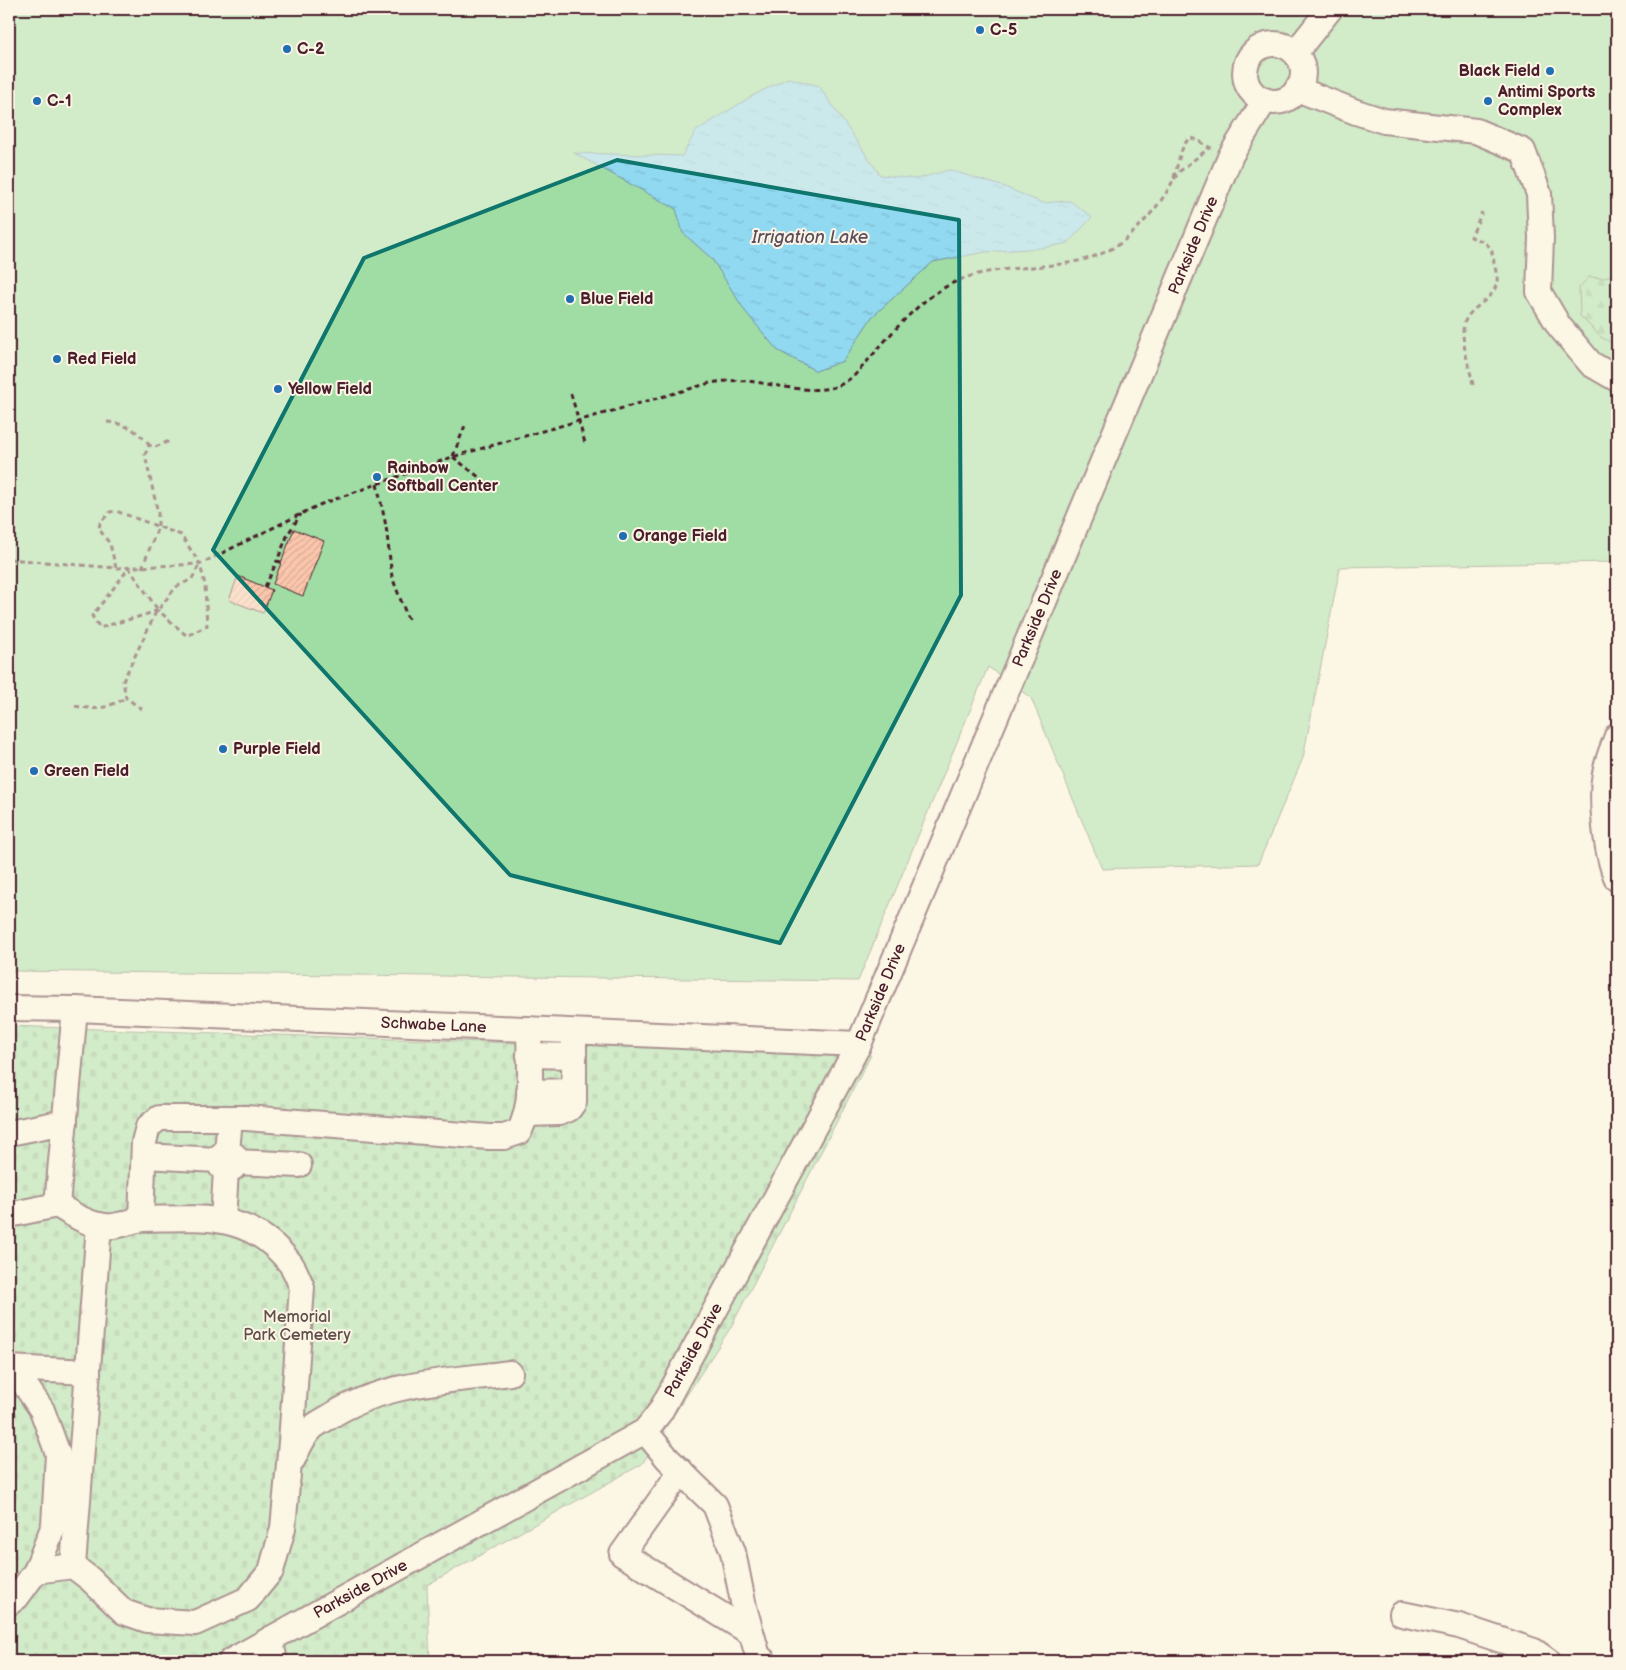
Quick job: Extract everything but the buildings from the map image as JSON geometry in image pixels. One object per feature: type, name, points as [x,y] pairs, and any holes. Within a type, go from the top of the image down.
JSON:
[{"type":"street","points":[[1295,53],[1330,9]]},
{"type":"street","points":[[1273,44],[1288,47],[1295,53],[1302,71],[1301,81],[1297,89],[1283,100],[1274,102],[1257,96],[1250,89],[1246,81],[1247,62],[1252,54],[1259,48],[1273,44]]},
{"type":"street","points":[[1297,89],[1384,121],[1476,131],[1523,151],[1540,194],[1539,292],[1558,326],[1592,364],[1617,379]]},
{"type":"street","name":"Parkside Drive","points":[[231,1661],[273,1650],[645,1431],[660,1412],[859,1044],[1231,155],[1265,100]]},
{"type":"street","points":[[1617,736],[1605,770],[1603,805],[1611,866],[1617,879]]},
{"type":"street","name":"Schwabe Lane","points":[[9,1008],[75,1009],[859,1044]]},
{"type":"street","points":[[57,1205],[75,1009]]},
{"type":"street","points":[[141,1219],[144,1142],[148,1127],[159,1118],[230,1118],[489,1137],[519,1132],[528,1103],[529,1029]]},
{"type":"street","points":[[528,1103],[559,1113],[569,1109],[574,1102],[574,1032]]},
{"type":"street","points":[[529,1055],[574,1056]]},
{"type":"street","points":[[223,1221],[230,1118]]},
{"type":"street","points":[[9,1133],[65,1122]]},
{"type":"street","points":[[144,1156],[299,1165]]},
{"type":"street","points":[[9,1215],[57,1205],[81,1219],[108,1227],[141,1219],[210,1218],[236,1223],[257,1232],[276,1248],[291,1264],[302,1287],[283,1528],[271,1571],[248,1599],[195,1622],[146,1620],[124,1612],[90,1579],[72,1566],[36,1571]]},
{"type":"street","points":[[72,1566],[99,1225]]},
{"type":"street","points":[[9,1368],[88,1372]]},
{"type":"street","points":[[9,1368],[23,1382],[42,1410],[58,1454],[54,1525],[36,1571],[17,1597],[9,1603]]},
{"type":"street","points":[[288,1473],[299,1445],[311,1428],[339,1411],[386,1391],[416,1384],[510,1373]]},
{"type":"street","points":[[645,1431],[714,1506],[732,1552],[744,1607],[758,1656],[764,1661]]},
{"type":"street","points":[[681,1471],[622,1554],[751,1633]]},
{"type":"street","points":[[1402,1614],[1459,1626],[1534,1651],[1548,1661]]},
{"type":"path","points":[[1173,181],[1182,147],[1189,138],[1196,138],[1209,148],[1231,155]]},
{"type":"path","points":[[9,559],[116,568],[200,564],[319,505],[452,457],[710,383],[727,380],[810,389],[840,385],[853,377],[924,301],[942,289],[962,279],[983,273],[1047,267],[1080,260],[1111,249],[1126,238],[1142,222],[1162,198],[1180,171],[1209,148]]},
{"type":"path","points":[[1472,385],[1463,334],[1464,322],[1470,313],[1494,290],[1497,281],[1494,256],[1490,245],[1471,237],[1482,212]]},
{"type":"path","points":[[571,394],[584,443]]},
{"type":"path","points":[[107,422],[117,422],[126,426],[143,436],[150,445],[155,447],[172,440]]},
{"type":"path","points":[[452,457],[466,422]]},
{"type":"path","points":[[142,568],[158,527],[158,513],[145,455],[150,445]]},
{"type":"path","points":[[452,457],[484,481]]},
{"type":"path","points":[[376,484],[386,526],[392,576],[408,619]]},
{"type":"path","points":[[116,568],[110,544],[99,529],[100,523],[110,512],[116,511],[181,535],[200,564],[205,585],[207,626],[187,636],[158,610],[130,568]]},
{"type":"path","points":[[265,587],[279,561],[288,534],[301,514]]},
{"type":"path","points":[[142,709],[126,698],[123,681],[158,610],[176,587],[192,579],[200,564]]},
{"type":"path","points":[[130,568],[92,616],[100,628],[120,621],[142,617],[158,610]]},
{"type":"path","points":[[75,706],[96,710],[126,698]]},
{"type":"highlighted area","points":[[617,160],[959,220],[961,595],[780,943],[510,875],[213,550],[364,258]]},
{"type":"green space","points":[[9,9],[1617,9],[1617,562],[1340,567],[1303,758],[1258,864],[1102,869],[1031,698],[988,667],[858,981],[9,971]]},
{"type":"green space","points":[[1617,272],[1617,346],[1601,337],[1580,316],[1579,288],[1589,277],[1604,278]]},
{"type":"green space","name":"Memorial Park Cemetery","points":[[9,1026],[871,1055],[731,1327],[642,1464],[427,1585],[430,1661],[9,1661]]},
{"type":"water","name":"Irrigation Lake","points":[[788,78],[819,86],[880,175],[917,179],[949,170],[1005,187],[1042,203],[1070,201],[1092,217],[1068,243],[1041,248],[985,252],[933,262],[872,317],[843,361],[816,371],[777,350],[745,311],[712,259],[683,233],[676,209],[574,153],[682,156],[696,131],[752,96]]},
{"type":"place","name":"C-5","points":[[980,30]]},
{"type":"place","name":"C-2","points":[[287,49]]},
{"type":"place","name":"Black Field","points":[[1550,71]]},
{"type":"place","name":"C-1","points":[[37,101]]},
{"type":"place","name":"Antimi Sports Complex","points":[[1488,101]]},
{"type":"place","name":"Blue Field","points":[[570,299]]},
{"type":"place","name":"Red Field","points":[[57,359]]},
{"type":"place","name":"Yellow Field","points":[[278,389]]},
{"type":"place","name":"Rainbow Softball Center","points":[[377,477]]},
{"type":"place","name":"Orange Field","points":[[623,536]]},
{"type":"place","name":"Purple Field","points":[[223,749]]},
{"type":"place","name":"Green Field","points":[[34,771]]}]
